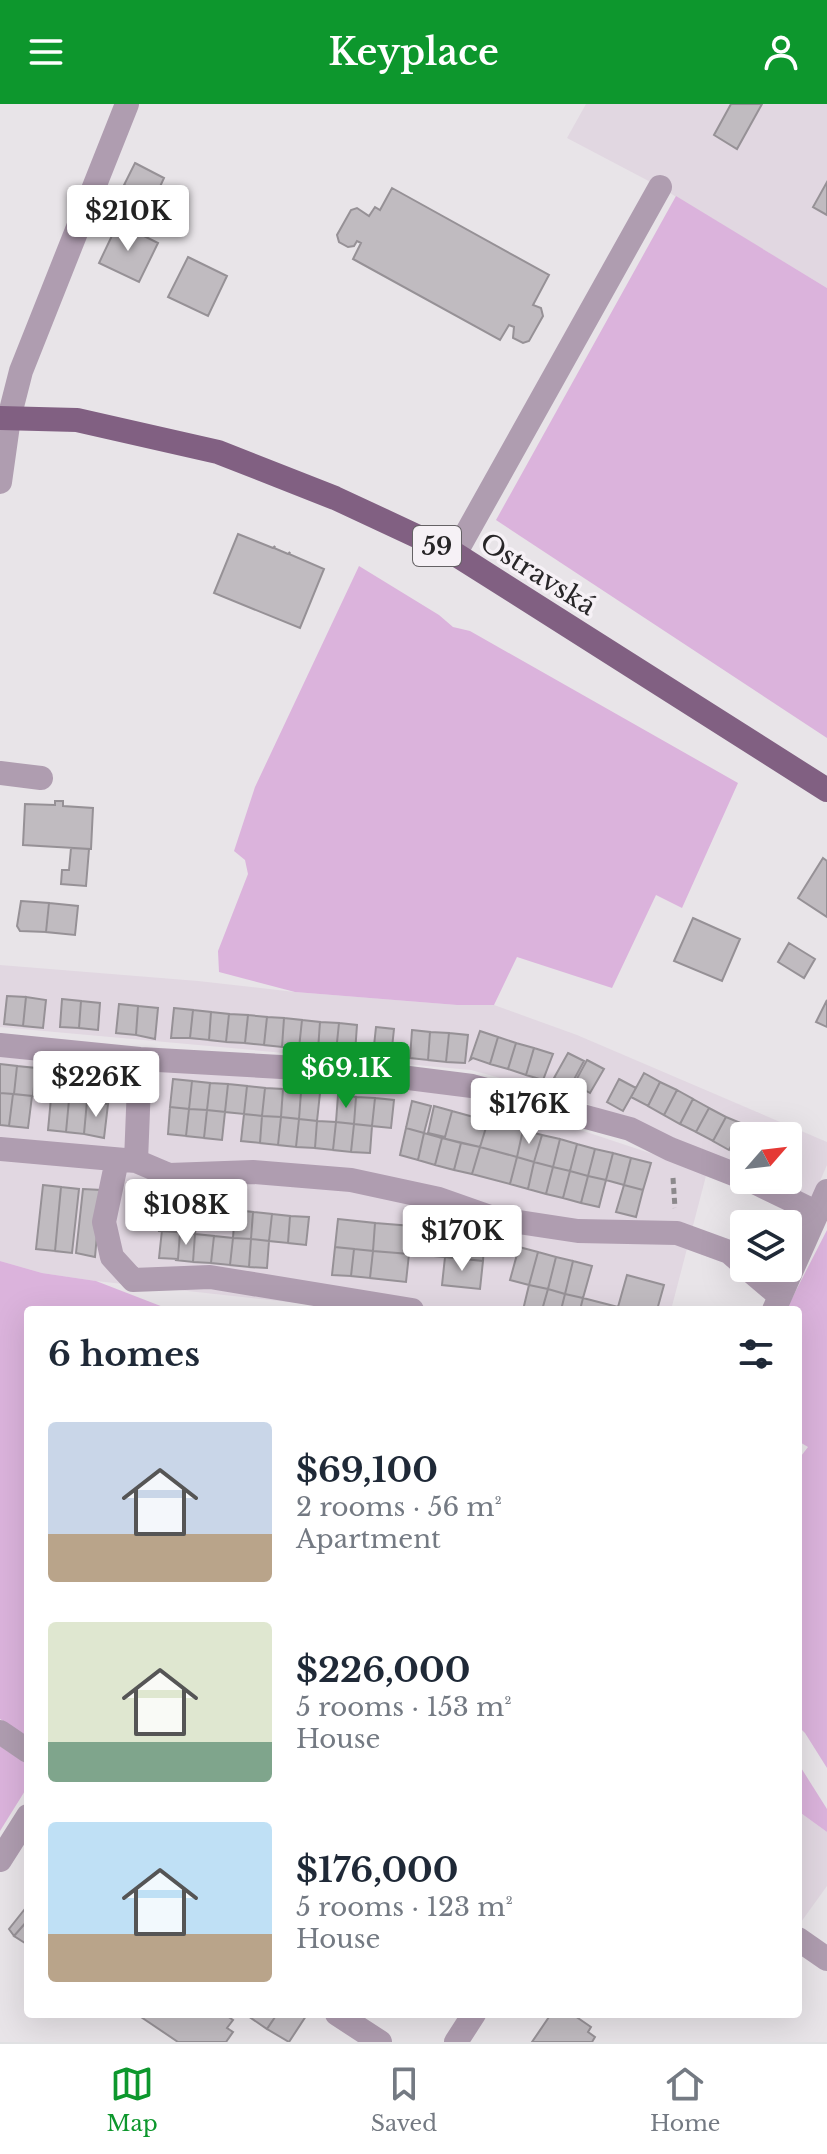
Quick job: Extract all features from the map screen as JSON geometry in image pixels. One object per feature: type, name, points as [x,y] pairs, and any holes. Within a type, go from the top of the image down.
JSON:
[{"type":"main road","name":"Ostravská","points":[[4,418],[77,420],[218,452],[335,498],[455,554],[827,790]]},
{"type":"street","points":[[0,482],[10,371],[127,104]]},
{"type":"street","points":[[455,554],[660,187]]},
{"type":"street","points":[[0,773],[41,778]]},
{"type":"street","points":[[0,1045],[140,1059],[353,1071],[472,1086],[630,1129],[730,1173]]},
{"type":"street","points":[[140,1059],[126,1160],[104,1222],[112,1257],[133,1280],[210,1277],[388,1306]]},
{"type":"street","points":[[0,1149],[126,1160],[169,1175],[253,1172],[351,1180],[439,1199],[493,1218],[578,1231],[677,1233],[730,1253]]},
{"type":"street","points":[[759,1282],[777,1303],[823,1202],[796,1194]]},
{"type":"street","points":[[0,1732],[24,1748]]},
{"type":"street","points":[[0,1860],[24,1822]]},
{"type":"street","points":[[802,1942],[827,1959]]},
{"type":"street","points":[[343,2018],[380,2042]]},
{"type":"street","points":[[456,2042],[471,2018]]},
{"type":"path","points":[[670,1149],[677,1233]]},
{"type":"shaded area","points":[[586,104],[827,104],[827,288],[660,187],[567,138]]},
{"type":"shaded area","points":[[676,196],[827,288],[827,738],[496,520]]},
{"type":"shaded area","points":[[359,566],[439,615],[453,627],[470,631],[738,783],[682,908],[656,895],[612,988],[517,957],[494,1005],[457,1005],[295,992],[219,972],[218,951],[248,874],[245,860],[234,851],[255,787]]},
{"type":"shaded area","points":[[0,965],[295,992],[457,1005],[494,1005],[577,1035],[780,1122],[730,1122],[730,1163],[573,1098],[471,1070],[0,1027]]},
{"type":"shaded area","points":[[0,1051],[417,1088],[490,1100],[707,1172],[672,1306],[324,1306],[96,1281],[42,1273],[0,1261]]},
{"type":"shaded area","points":[[802,1131],[827,1142],[827,1165],[813,1197],[802,1192]]},
{"type":"shaded area","points":[[827,1230],[827,1768],[802,1730],[802,1455],[808,1447],[802,1443],[802,1306],[788,1306]]},
{"type":"shaded area","points":[[0,1261],[42,1273],[96,1281],[161,1306],[24,1306],[24,1734],[0,1719]]},
{"type":"shaded area","points":[[0,1746],[24,1762],[24,1792],[0,1831]]},
{"type":"shaded area","points":[[802,1769],[827,1809],[827,1832],[802,1814]]},
{"type":"shaded area","points":[[802,1814],[827,1832],[827,1886],[802,1921]]},
{"type":"building","points":[[731,104],[762,104],[737,149],[714,135]]},
{"type":"building","points":[[135,163],[164,178],[154,200],[124,185]]},
{"type":"building","points":[[827,182],[827,215],[813,207]]},
{"type":"building","points":[[392,188],[549,275],[533,305],[541,308],[543,316],[529,341],[523,343],[513,338],[514,327],[509,325],[500,340],[353,259],[361,243],[357,241],[354,246],[348,247],[339,242],[337,235],[351,210],[357,208],[369,216],[375,207],[380,210]]},
{"type":"building","points":[[118,223],[158,243],[139,282],[99,263]]},
{"type":"building","points":[[188,257],[227,276],[208,316],[168,297]]},
{"type":"building","points":[[238,534],[273,548],[275,546],[288,554],[290,552],[324,569],[300,628],[214,593]]},
{"type":"building","points":[[55,801],[63,801],[63,806],[93,808],[91,849],[23,845],[25,804],[55,805]]},
{"type":"building","points":[[71,848],[89,849],[86,886],[61,884],[62,870],[69,870]]},
{"type":"building","points":[[823,858],[827,861],[827,917],[798,898]]},
{"type":"building","points":[[21,901],[49,903],[46,932],[20,931],[17,926]]},
{"type":"building","points":[[49,903],[78,906],[75,935],[46,932]]},
{"type":"building","points":[[693,918],[740,939],[722,981],[674,961]]},
{"type":"building","points":[[789,943],[815,959],[804,978],[778,962]]},
{"type":"building","points":[[7,996],[26,997],[23,1026],[4,1024]]},
{"type":"building","points":[[26,997],[46,1000],[43,1028],[23,1026]]},
{"type":"building","points":[[62,999],[81,1001],[79,1028],[60,1027]]},
{"type":"building","points":[[827,1000],[827,1027],[816,1022]]},
{"type":"building","points":[[81,1001],[100,1003],[98,1030],[79,1028]]},
{"type":"building","points":[[119,1004],[138,1006],[136,1035],[116,1033]]},
{"type":"building","points":[[138,1006],[158,1008],[155,1039],[136,1035]]},
{"type":"building","points":[[174,1008],[193,1010],[190,1038],[171,1038]]},
{"type":"building","points":[[193,1010],[211,1012],[209,1040],[190,1038]]},
{"type":"building","points":[[211,1012],[229,1014],[226,1042],[209,1040]]},
{"type":"building","points":[[229,1014],[248,1015],[245,1043],[226,1042]]},
{"type":"building","points":[[248,1015],[267,1017],[264,1045],[245,1043]]},
{"type":"building","points":[[267,1017],[284,1018],[282,1047],[264,1045]]},
{"type":"building","points":[[284,1018],[302,1020],[299,1048],[282,1047]]},
{"type":"building","points":[[302,1020],[320,1022],[318,1050],[299,1048]]},
{"type":"building","points":[[320,1022],[339,1023],[336,1052],[318,1050]]},
{"type":"building","points":[[339,1023],[357,1025],[355,1053],[336,1052]]},
{"type":"building","points":[[376,1027],[394,1029],[391,1057],[373,1055]]},
{"type":"building","points":[[412,1030],[430,1032],[428,1060],[410,1058]]},
{"type":"building","points":[[480,1031],[498,1037],[490,1064],[473,1058],[470,1060]]},
{"type":"building","points":[[430,1032],[449,1033],[446,1062],[428,1060]]},
{"type":"building","points":[[449,1033],[468,1035],[465,1063],[446,1062]]},
{"type":"building","points":[[498,1037],[516,1043],[508,1069],[490,1064]]},
{"type":"building","points":[[516,1043],[534,1048],[526,1075],[508,1069]]},
{"type":"building","points":[[534,1048],[553,1054],[543,1080],[526,1075]]},
{"type":"building","points":[[568,1053],[584,1061],[571,1085],[554,1078]]},
{"type":"building","points":[[587,1060],[604,1069],[590,1093],[574,1084]]},
{"type":"building","points":[[0,1064],[17,1066],[14,1094],[0,1093]]},
{"type":"building","points":[[17,1066],[36,1068],[33,1096],[14,1094]]},
{"type":"building","points":[[36,1068],[55,1070],[51,1098],[33,1096]]},
{"type":"building","points":[[55,1070],[73,1072],[69,1100],[51,1098]]},
{"type":"building","points":[[73,1072],[91,1074],[88,1102],[69,1100]]},
{"type":"building","points":[[110,1073],[108,1104],[88,1102],[91,1074]]},
{"type":"building","points":[[644,1073],[660,1082],[648,1106],[631,1097]]},
{"type":"building","points":[[173,1079],[192,1081],[189,1109],[170,1107]]},
{"type":"building","points":[[619,1079],[636,1088],[623,1111],[607,1102]]},
{"type":"building","points":[[192,1081],[210,1083],[207,1110],[189,1109]]},
{"type":"building","points":[[660,1082],[677,1090],[664,1115],[648,1106]]},
{"type":"building","points":[[210,1083],[228,1084],[225,1112],[207,1110]]},
{"type":"building","points":[[228,1084],[247,1086],[244,1114],[225,1112]]},
{"type":"building","points":[[247,1086],[265,1088],[262,1116],[244,1114]]},
{"type":"building","points":[[265,1088],[283,1089],[281,1117],[262,1116]]},
{"type":"building","points":[[283,1089],[301,1092],[299,1119],[281,1117]]},
{"type":"building","points":[[677,1090],[693,1099],[680,1124],[664,1115]]},
{"type":"building","points":[[301,1092],[320,1093],[317,1121],[299,1119]]},
{"type":"building","points":[[0,1093],[13,1094],[9,1126],[0,1125]]},
{"type":"building","points":[[13,1094],[32,1096],[28,1128],[9,1126]]},
{"type":"building","points":[[338,1095],[356,1097],[354,1124],[336,1122]]},
{"type":"building","points":[[356,1097],[375,1098],[372,1126],[354,1124]]},
{"type":"building","points":[[51,1098],[69,1100],[66,1132],[48,1130]]},
{"type":"building","points":[[375,1098],[394,1100],[391,1128],[372,1126]]},
{"type":"building","points":[[693,1099],[709,1108],[696,1132],[680,1124]]},
{"type":"building","points":[[69,1100],[87,1101],[84,1134],[66,1132]]},
{"type":"building","points":[[87,1101],[108,1104],[104,1138],[84,1134]]},
{"type":"building","points":[[412,1101],[431,1106],[424,1133],[406,1128]]},
{"type":"building","points":[[434,1106],[452,1111],[445,1137],[428,1133]]},
{"type":"building","points":[[170,1107],[189,1109],[186,1136],[168,1134]]},
{"type":"building","points":[[709,1108],[726,1117],[713,1141],[696,1132]]},
{"type":"building","points":[[189,1109],[207,1110],[204,1138],[186,1136]]},
{"type":"building","points":[[207,1110],[225,1112],[222,1140],[204,1138]]},
{"type":"building","points":[[452,1111],[488,1121],[480,1147],[442,1138],[445,1137]]},
{"type":"building","points":[[244,1114],[262,1116],[260,1143],[241,1141]]},
{"type":"building","points":[[262,1116],[281,1117],[278,1145],[260,1143]]},
{"type":"building","points":[[281,1117],[299,1119],[296,1147],[278,1145]]},
{"type":"building","points":[[726,1117],[738,1122],[730,1122],[729,1150],[713,1141]]},
{"type":"building","points":[[299,1119],[317,1121],[315,1148],[296,1147]]},
{"type":"building","points":[[317,1121],[336,1122],[333,1150],[315,1148]]},
{"type":"building","points":[[488,1121],[523,1130],[517,1157],[480,1147]]},
{"type":"building","points":[[336,1122],[354,1124],[351,1152],[333,1150]]},
{"type":"building","points":[[354,1124],[372,1126],[370,1153],[351,1152]]},
{"type":"building","points":[[406,1128],[424,1133],[418,1160],[400,1155]]},
{"type":"building","points":[[523,1130],[542,1135],[534,1162],[517,1157]]},
{"type":"building","points":[[424,1133],[442,1138],[435,1165],[418,1160]]},
{"type":"building","points":[[542,1135],[560,1139],[553,1167],[534,1162]]},
{"type":"building","points":[[442,1138],[461,1143],[454,1170],[435,1165]]},
{"type":"building","points":[[560,1139],[577,1144],[570,1171],[553,1167]]},
{"type":"building","points":[[461,1143],[480,1147],[472,1174],[454,1170]]},
{"type":"building","points":[[577,1144],[595,1149],[588,1176],[570,1171]]},
{"type":"building","points":[[480,1147],[517,1157],[510,1184],[472,1174]]},
{"type":"building","points":[[595,1149],[613,1153],[606,1180],[588,1176]]},
{"type":"building","points":[[613,1153],[631,1158],[624,1185],[606,1180]]},
{"type":"building","points":[[517,1157],[534,1162],[528,1189],[510,1184]]},
{"type":"building","points":[[631,1158],[651,1163],[643,1190],[624,1185]]},
{"type":"building","points":[[534,1162],[553,1167],[546,1194],[528,1189]]},
{"type":"building","points":[[553,1167],[570,1171],[563,1198],[546,1194]]},
{"type":"building","points":[[570,1171],[588,1176],[581,1203],[563,1198]]},
{"type":"building","points":[[588,1176],[606,1180],[599,1207],[581,1203]]},
{"type":"building","points":[[43,1185],[61,1187],[55,1251],[36,1249]]},
{"type":"building","points":[[624,1185],[643,1190],[636,1217],[616,1212]]},
{"type":"building","points":[[61,1187],[79,1189],[72,1253],[55,1251]]},
{"type":"building","points":[[83,1189],[101,1190],[95,1257],[76,1253]]},
{"type":"building","points":[[162,1203],[180,1205],[177,1232],[159,1231]]},
{"type":"building","points":[[180,1205],[198,1207],[195,1234],[177,1232]]},
{"type":"building","points":[[235,1210],[253,1212],[251,1239],[233,1238]]},
{"type":"building","points":[[253,1212],[272,1214],[269,1241],[251,1239]]},
{"type":"building","points":[[272,1214],[290,1216],[288,1243],[269,1241]]},
{"type":"building","points":[[290,1216],[309,1217],[306,1245],[288,1243]]},
{"type":"building","points":[[338,1219],[375,1223],[373,1251],[335,1247]]},
{"type":"building","points":[[375,1223],[412,1226],[409,1254],[373,1251]]},
{"type":"building","points":[[412,1226],[448,1230],[445,1257],[409,1254]]},
{"type":"building","points":[[162,1230],[180,1232],[178,1259],[159,1258]]},
{"type":"building","points":[[448,1230],[485,1233],[483,1261],[445,1257]]},
{"type":"building","points":[[180,1233],[195,1234],[193,1262],[175,1260],[178,1259]]},
{"type":"building","points":[[195,1234],[214,1236],[211,1263],[193,1262]]},
{"type":"building","points":[[214,1236],[233,1238],[230,1265],[211,1263]]},
{"type":"building","points":[[233,1238],[251,1239],[249,1267],[230,1265]]},
{"type":"building","points":[[251,1239],[269,1241],[267,1268],[249,1267]]},
{"type":"building","points":[[335,1247],[354,1249],[351,1276],[332,1275]]},
{"type":"building","points":[[519,1247],[538,1252],[529,1285],[510,1280]]},
{"type":"building","points":[[354,1249],[373,1251],[370,1278],[351,1276]]},
{"type":"building","points":[[373,1251],[409,1254],[406,1282],[370,1278]]},
{"type":"building","points":[[538,1252],[556,1257],[548,1289],[529,1285]]},
{"type":"building","points":[[445,1257],[483,1261],[480,1289],[442,1285]]},
{"type":"building","points":[[556,1257],[573,1261],[565,1294],[548,1289]]},
{"type":"building","points":[[573,1261],[592,1266],[583,1298],[565,1294]]},
{"type":"building","points":[[627,1275],[664,1285],[658,1306],[618,1306]]},
{"type":"building","points":[[529,1285],[548,1289],[543,1306],[524,1306]]},
{"type":"building","points":[[548,1289],[565,1294],[562,1306],[543,1306]]},
{"type":"building","points":[[565,1294],[583,1298],[581,1306],[562,1306]]},
{"type":"building","points":[[583,1298],[614,1306],[581,1306]]},
{"type":"building","points":[[24,1910],[24,1925],[14,1936],[9,1929]]},
{"type":"building","points":[[24,1925],[24,1942],[14,1936]]},
{"type":"building","points":[[142,2018],[233,2020],[227,2028],[233,2032],[226,2042],[178,2042]]},
{"type":"building","points":[[251,2018],[274,2018],[267,2029]]},
{"type":"building","points":[[274,2018],[305,2018],[289,2042],[267,2029]]},
{"type":"building","points":[[548,2018],[578,2018],[591,2027],[588,2032],[595,2037],[592,2042],[532,2042]]}]
